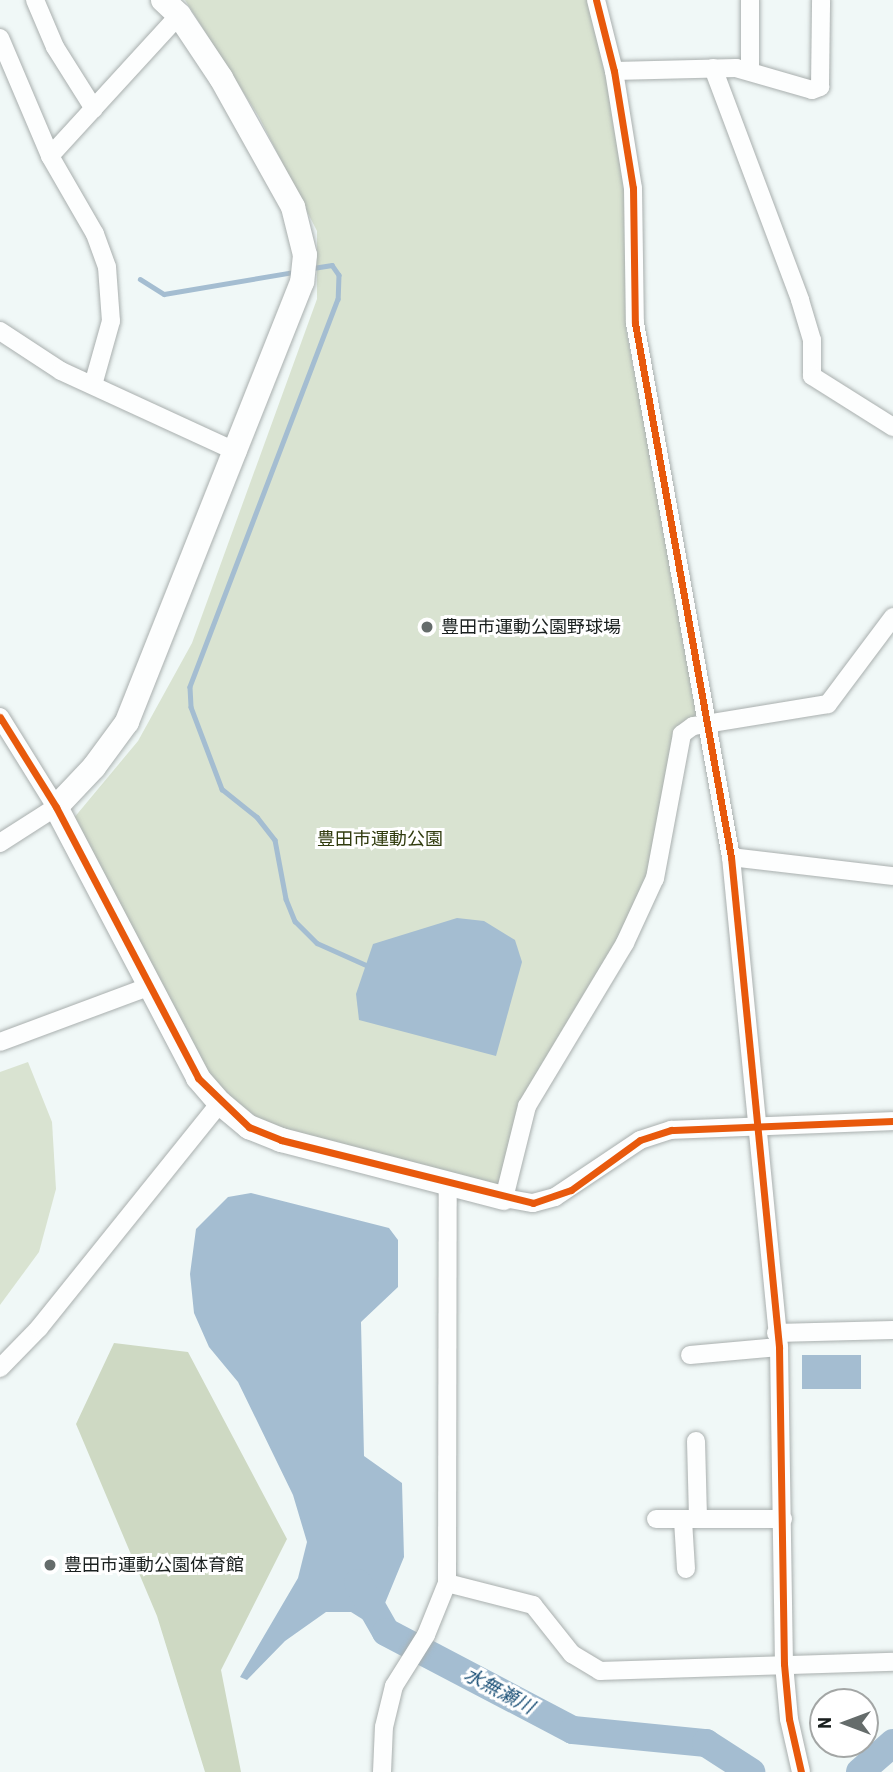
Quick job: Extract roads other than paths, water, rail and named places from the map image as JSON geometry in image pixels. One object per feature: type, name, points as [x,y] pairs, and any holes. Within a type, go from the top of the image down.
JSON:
[{"type":"street","points":[[35,0],[55,47],[94,109]]},
{"type":"street","points":[[596,0],[614,71],[633,188],[635,323],[731,857],[754,1123],[777,1340],[783,1519],[784,1664],[789,1719],[801,1772]]},
{"type":"street","points":[[750,0],[750,71]]},
{"type":"street","points":[[614,71],[713,68],[750,71],[812,90],[820,86],[821,0]]},
{"type":"street","points":[[0,843],[56,807],[127,722],[295,303],[305,255],[293,207],[221,78],[171,7],[94,109],[50,156]]},
{"type":"street","points":[[0,38],[50,156],[95,233],[107,267],[111,321],[93,385]]},
{"type":"street","points":[[713,68],[800,300],[812,340],[812,376],[893,427]]},
{"type":"street","points":[[0,331],[93,385],[237,452]]},
{"type":"street","points":[[503,1198],[527,1106],[625,943],[655,878],[682,734],[705,724],[828,704],[893,617]]},
{"type":"street","points":[[0,717],[56,807],[198,1078],[220,1103],[249,1127],[281,1140],[503,1198],[533,1203],[563,1193],[625,1150],[660,1132],[754,1123],[893,1121]]},
{"type":"street","points":[[731,857],[893,876]]},
{"type":"street","points":[[0,1042],[148,987]]},
{"type":"street","points":[[0,1368],[39,1328],[220,1103]]},
{"type":"street","points":[[382,1772],[387,1708],[402,1672],[426,1635],[447,1583],[448,1184]]},
{"type":"street","points":[[690,1355],[777,1340],[893,1330]]},
{"type":"street","points":[[686,1569],[696,1441]]},
{"type":"street","points":[[656,1519],[783,1519]]},
{"type":"street","points":[[447,1583],[533,1605],[572,1654],[600,1671],[893,1662]]},
{"type":"water","points":[[457,918],[484,921],[515,940],[522,962],[496,1056],[359,1020],[356,994],[373,944]]},
{"type":"water","points":[[251,1193],[389,1228],[398,1240],[398,1287],[361,1322],[364,1456],[402,1483],[404,1557],[383,1608],[367,1622],[351,1612],[326,1612],[285,1641],[247,1680],[240,1677],[298,1578],[307,1542],[293,1495],[238,1382],[209,1347],[194,1313],[190,1274],[196,1229],[228,1197]]},
{"type":"water","points":[[802,1355],[861,1355],[861,1389],[802,1389]]},
{"type":"waterway","points":[[313,268],[332,265],[339,275],[338,299],[190,687],[191,707],[222,789],[257,817],[275,840],[286,899],[295,921],[317,943],[366,965]]},
{"type":"waterway","points":[[140,279],[164,294],[294,272]]},
{"type":"waterway","name":"水無瀬川","points":[[358,1583],[386,1632],[573,1730],[706,1743],[751,1772]]},
{"type":"waterway","name":"水無瀬川","points":[[860,1772],[893,1743]]},
{"type":"place","name":"豊田市運動公園野球場","points":[[427,627]]},
{"type":"place","name":"豊田市運動公園体育館","points":[[50,1565]]},
{"type":"park label","name":"豊田市運動公園","points":[[380,839]]}]
